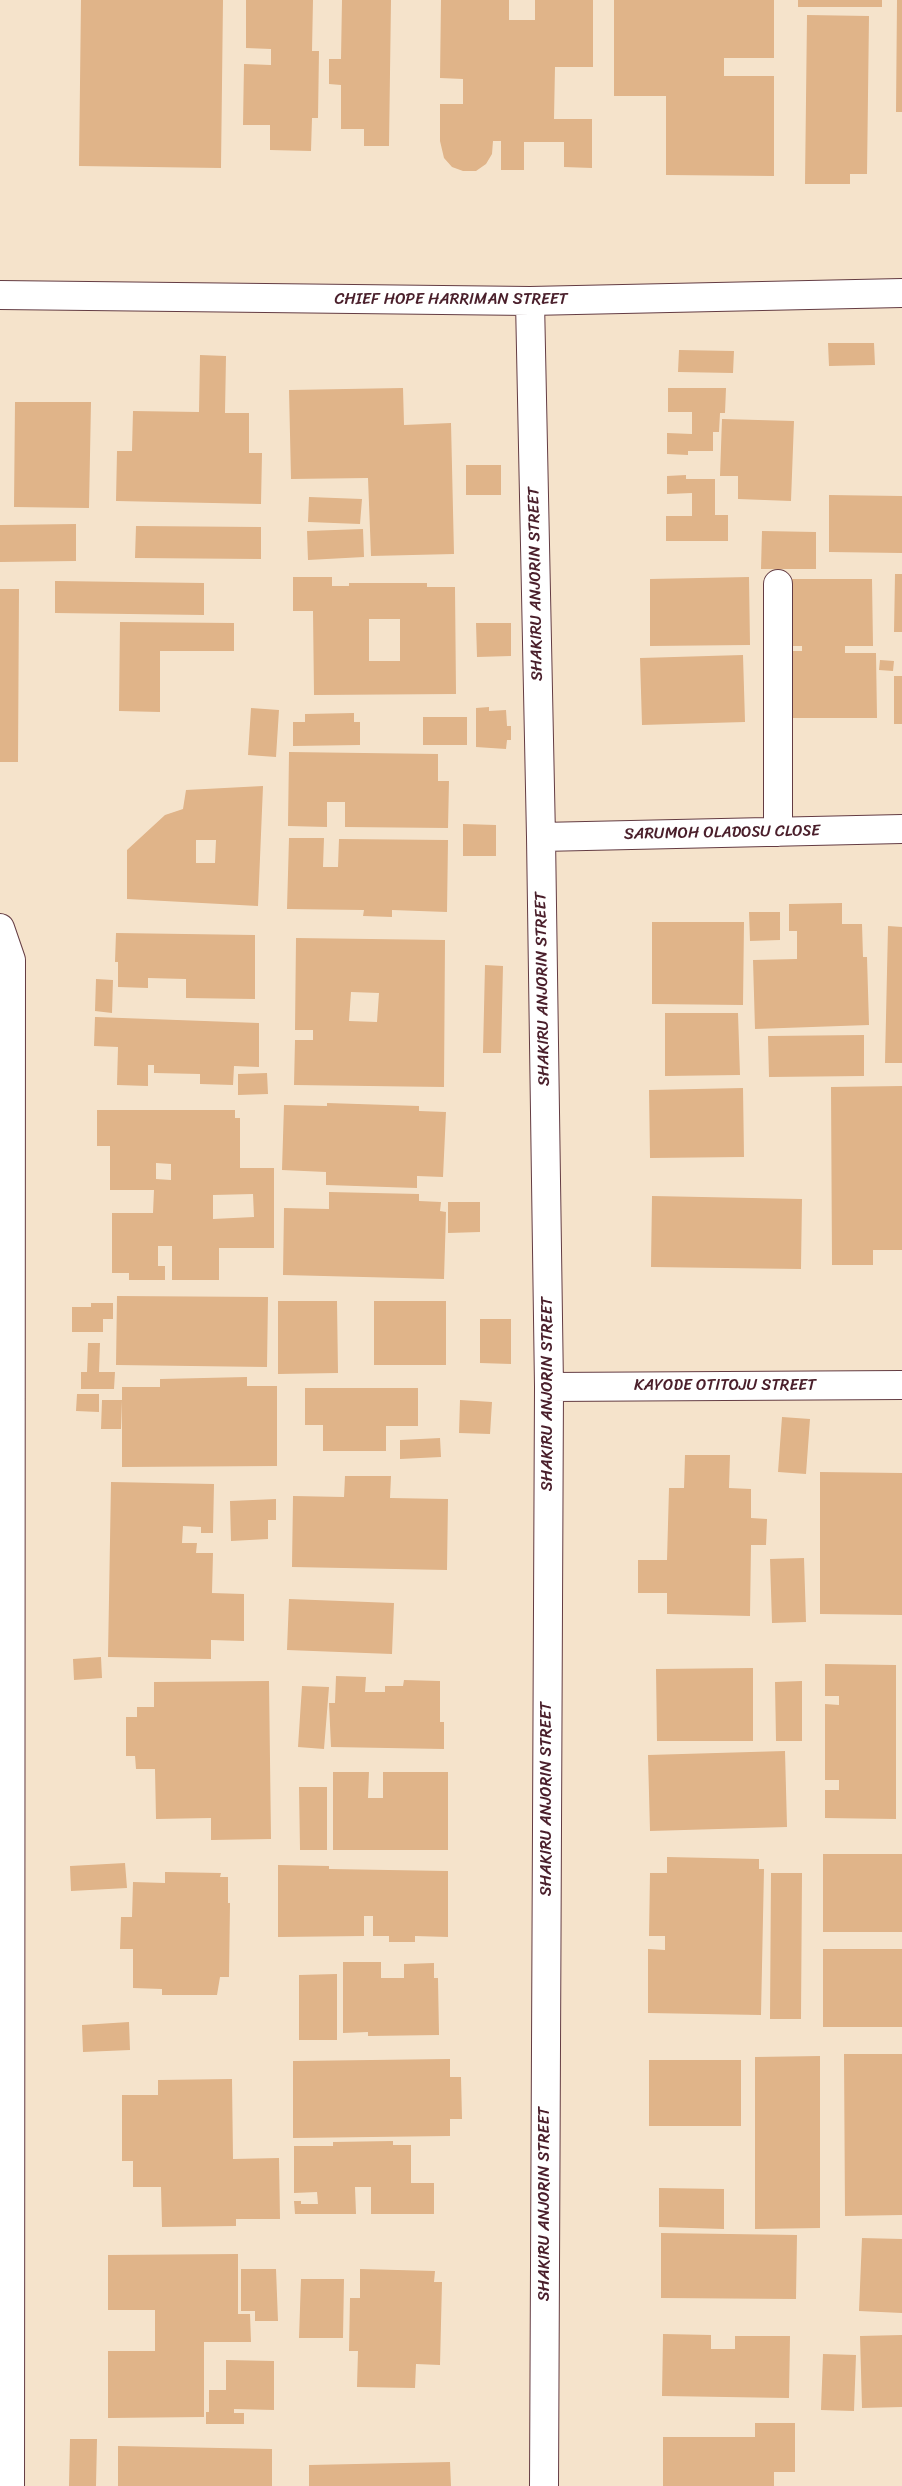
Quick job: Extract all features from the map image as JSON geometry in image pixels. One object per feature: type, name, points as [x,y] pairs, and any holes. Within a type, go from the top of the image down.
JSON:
[{"type":"street","name":"CHIEF HOPE HARRIMAN STREET","points":[[0,295],[530,302],[902,293]]},
{"type":"street","name":"SHAKIRU ANJORIN STREET","points":[[530,302],[541,837],[549,1387],[544,2486]]},
{"type":"street","points":[[778,584],[778,832]]},
{"type":"street","name":"SARUMOH OLADOSU CLOSE","points":[[541,837],[902,828]]},
{"type":"street","points":[[0,928],[11,960],[10,2486]]},
{"type":"street","name":"KAYODE OTITOJU STREET","points":[[549,1387],[902,1385]]},
{"type":"building","points":[[81,0],[223,0],[221,168],[79,166]]},
{"type":"building","points":[[246,0],[313,0],[312,51],[319,51],[318,118],[312,118],[311,151],[270,150],[270,125],[243,125],[244,64],[271,65],[271,49],[246,48]]},
{"type":"building","points":[[342,0],[391,0],[389,146],[364,146],[364,129],[341,129],[341,85],[329,84],[329,59],[341,59]]},
{"type":"building","points":[[441,0],[509,0],[509,20],[535,20],[535,0],[593,0],[593,67],[555,67],[554,119],[592,119],[592,168],[564,167],[564,142],[524,142],[524,170],[501,170],[501,141],[493,141],[492,154],[486,164],[476,171],[463,171],[452,167],[444,158],[440,141],[440,104],[463,104],[463,79],[440,78]]},
{"type":"building","points":[[614,0],[774,0],[774,58],[724,58],[724,76],[774,76],[774,176],[666,175],[666,96],[614,96]]},
{"type":"building","points":[[798,0],[882,0],[882,7],[798,7]]},
{"type":"building","points":[[897,0],[902,0],[902,112],[896,112]]},
{"type":"building","points":[[807,15],[869,16],[867,174],[850,174],[850,184],[805,184]]},
{"type":"building","points":[[828,343],[874,343],[875,365],[829,366]]},
{"type":"building","points":[[679,350],[734,351],[733,373],[678,372]]},
{"type":"building","points":[[200,355],[226,356],[225,413],[249,413],[249,453],[262,453],[261,504],[116,501],[117,451],[132,451],[133,411],[199,412]]},
{"type":"building","points":[[403,388],[404,425],[451,423],[454,554],[371,556],[368,478],[291,479],[289,390]]},
{"type":"building","points":[[668,388],[726,388],[725,413],[720,413],[719,432],[713,432],[713,451],[688,451],[688,455],[667,454],[667,433],[692,434],[692,412],[668,412]]},
{"type":"building","points":[[15,402],[91,402],[89,508],[14,507]]},
{"type":"building","points":[[722,419],[794,421],[791,501],[738,499],[738,476],[720,476]]},
{"type":"building","points":[[466,465],[501,465],[501,495],[466,495]]},
{"type":"building","points":[[686,475],[686,479],[715,479],[715,515],[728,515],[728,541],[666,541],[666,516],[692,516],[692,493],[667,494],[667,476]]},
{"type":"building","points":[[829,495],[902,496],[902,553],[829,552]]},
{"type":"building","points":[[309,497],[362,499],[360,524],[308,522]]},
{"type":"building","points":[[76,524],[76,561],[0,562],[0,525]]},
{"type":"building","points":[[136,526],[261,527],[261,559],[135,558]]},
{"type":"building","points":[[363,529],[364,557],[308,560],[307,531]]},
{"type":"building","points":[[762,531],[816,532],[816,569],[761,569]]},
{"type":"building","points":[[895,574],[902,574],[902,632],[894,632]]},
{"type":"building","points":[[293,577],[332,577],[332,586],[349,586],[349,583],[427,583],[427,587],[455,587],[456,694],[314,695],[313,611],[293,611]],"holes":[[[369,619],[400,619],[400,661],[369,661]]]},
{"type":"building","points":[[749,577],[750,645],[650,646],[650,579]]},
{"type":"building","points":[[787,579],[872,579],[873,646],[845,646],[845,653],[876,653],[877,718],[787,718],[787,651],[802,651],[802,646],[787,646]]},
{"type":"building","points":[[55,581],[204,583],[204,615],[55,613]]},
{"type":"building","points":[[0,589],[19,589],[18,762],[0,762]]},
{"type":"building","points":[[120,622],[234,623],[234,651],[160,651],[160,712],[119,711]]},
{"type":"building","points":[[476,623],[511,623],[511,656],[477,657]]},
{"type":"building","points":[[743,655],[745,722],[642,725],[640,658]]},
{"type":"building","points":[[880,660],[894,661],[893,671],[879,670]]},
{"type":"building","points":[[894,676],[902,676],[902,724],[894,724]]},
{"type":"building","points":[[489,707],[489,711],[506,710],[507,726],[511,726],[511,740],[507,740],[506,749],[476,747],[476,708]]},
{"type":"building","points":[[251,708],[279,710],[276,757],[248,755]]},
{"type":"building","points":[[354,713],[354,722],[360,722],[360,745],[293,746],[293,722],[305,722],[305,714]]},
{"type":"building","points":[[423,717],[467,717],[467,745],[423,745]]},
{"type":"building","points":[[289,752],[438,754],[438,781],[449,781],[448,828],[345,827],[345,802],[327,802],[327,827],[288,826]]},
{"type":"building","points":[[263,786],[258,906],[127,899],[127,850],[165,815],[183,809],[186,790]],"holes":[[[196,840],[216,840],[215,863],[196,863]]]},
{"type":"building","points":[[463,824],[496,825],[496,856],[463,856]]},
{"type":"building","points":[[289,838],[324,838],[323,867],[338,867],[339,839],[448,840],[447,912],[392,910],[392,917],[363,916],[364,910],[287,909]]},
{"type":"building","points":[[842,903],[842,924],[862,924],[863,957],[867,957],[869,1025],[755,1029],[753,960],[797,959],[797,931],[789,931],[789,904]]},
{"type":"building","points":[[749,912],[780,912],[780,940],[750,941]]},
{"type":"building","points":[[652,922],[744,922],[743,1005],[652,1004]]},
{"type":"building","points":[[888,926],[902,927],[902,1063],[885,1063]]},
{"type":"building","points":[[116,933],[255,935],[255,999],[186,998],[186,979],[148,978],[148,988],[118,987],[118,962],[115,962]]},
{"type":"building","points":[[296,938],[445,940],[444,1087],[294,1085],[295,1040],[313,1040],[313,1030],[295,1030]],"holes":[[[351,992],[379,993],[377,1022],[349,1021]]]},
{"type":"building","points":[[485,965],[503,966],[501,1053],[483,1053]]},
{"type":"building","points":[[96,979],[113,980],[112,1013],[95,1011]]},
{"type":"building","points":[[665,1013],[738,1013],[740,1075],[665,1076]]},
{"type":"building","points":[[95,1017],[259,1023],[259,1067],[234,1066],[233,1085],[200,1084],[200,1074],[154,1073],[154,1065],[148,1065],[148,1086],[117,1085],[118,1047],[94,1046]]},
{"type":"building","points":[[864,1035],[864,1076],[769,1077],[768,1036]]},
{"type":"building","points":[[267,1073],[268,1094],[238,1095],[238,1074]]},
{"type":"building","points":[[902,1086],[902,1250],[873,1250],[873,1265],[832,1265],[831,1087]]},
{"type":"building","points":[[743,1088],[744,1157],[650,1158],[649,1090]]},
{"type":"building","points":[[327,1103],[419,1106],[419,1111],[446,1112],[443,1177],[417,1176],[417,1188],[326,1185],[326,1172],[282,1170],[284,1105],[327,1106]]},
{"type":"building","points":[[97,1110],[235,1110],[235,1118],[240,1118],[240,1168],[274,1168],[274,1248],[219,1248],[219,1280],[172,1280],[172,1246],[158,1246],[158,1266],[165,1266],[165,1280],[129,1280],[129,1273],[112,1273],[112,1213],[153,1213],[154,1190],[110,1190],[110,1146],[97,1146]],"holes":[[[156,1163],[171,1164],[171,1180],[156,1179]],[[253,1194],[254,1217],[213,1219],[213,1195]]]},
{"type":"building","points":[[329,1192],[419,1194],[419,1201],[441,1202],[440,1211],[446,1212],[444,1279],[283,1275],[284,1208],[329,1209]]},
{"type":"building","points":[[652,1196],[802,1199],[801,1269],[651,1267]]},
{"type":"building","points":[[448,1202],[480,1202],[480,1232],[448,1233]]},
{"type":"building","points":[[117,1296],[268,1297],[267,1367],[116,1365]]},
{"type":"building","points":[[278,1301],[337,1301],[338,1373],[278,1374]]},
{"type":"building","points":[[374,1301],[446,1301],[446,1365],[374,1365]]},
{"type":"building","points":[[91,1303],[113,1303],[113,1319],[103,1319],[103,1332],[72,1332],[72,1307],[91,1307]]},
{"type":"building","points":[[480,1319],[511,1319],[511,1364],[480,1363]]},
{"type":"building","points":[[88,1343],[100,1343],[99,1372],[115,1372],[114,1389],[81,1389],[81,1372],[87,1372]]},
{"type":"building","points":[[247,1377],[247,1386],[277,1386],[277,1466],[122,1467],[122,1387],[160,1387],[160,1379]]},
{"type":"building","points":[[305,1388],[418,1388],[418,1426],[386,1426],[386,1451],[323,1451],[323,1425],[305,1425]]},
{"type":"building","points":[[77,1394],[99,1394],[99,1412],[76,1411]]},
{"type":"building","points":[[102,1400],[122,1400],[121,1429],[101,1429]]},
{"type":"building","points":[[460,1400],[492,1402],[490,1434],[459,1433]]},
{"type":"building","points":[[782,1417],[810,1419],[806,1474],[778,1472]]},
{"type":"building","points":[[440,1438],[441,1457],[400,1459],[400,1440]]},
{"type":"building","points":[[685,1455],[730,1455],[729,1488],[751,1489],[751,1518],[767,1519],[766,1545],[751,1545],[750,1616],[667,1614],[667,1593],[638,1593],[638,1560],[667,1560],[669,1488],[684,1488]]},
{"type":"building","points":[[820,1472],[902,1473],[902,1615],[820,1614]]},
{"type":"building","points":[[345,1476],[391,1476],[390,1498],[448,1499],[447,1570],[292,1567],[293,1496],[344,1497]]},
{"type":"building","points":[[111,1482],[214,1484],[213,1533],[201,1533],[201,1527],[183,1526],[182,1543],[197,1543],[196,1553],[213,1553],[212,1593],[244,1594],[244,1641],[211,1640],[211,1659],[108,1657]]},
{"type":"building","points":[[276,1499],[276,1520],[268,1520],[268,1539],[231,1541],[230,1501]]},
{"type":"building","points":[[804,1558],[806,1622],[772,1623],[770,1559]]},
{"type":"building","points":[[289,1599],[394,1603],[392,1654],[287,1650]]},
{"type":"building","points":[[101,1657],[102,1678],[74,1680],[73,1659]]},
{"type":"building","points":[[825,1664],[896,1665],[896,1819],[825,1818],[825,1790],[839,1790],[839,1780],[825,1780],[825,1704],[839,1705],[839,1696],[825,1696]]},
{"type":"building","points":[[753,1668],[753,1741],[657,1741],[656,1669]]},
{"type":"building","points":[[336,1676],[366,1677],[365,1692],[385,1692],[385,1686],[403,1686],[404,1680],[440,1681],[440,1722],[444,1722],[444,1749],[331,1747],[329,1703],[335,1703]]},
{"type":"building","points":[[269,1681],[271,1839],[211,1840],[211,1818],[156,1819],[155,1769],[136,1769],[135,1756],[126,1756],[126,1717],[137,1717],[137,1707],[154,1707],[154,1682]]},
{"type":"building","points":[[802,1681],[802,1741],[776,1741],[775,1682]]},
{"type":"building","points":[[302,1686],[329,1687],[324,1749],[298,1747]]},
{"type":"building","points":[[785,1751],[787,1827],[650,1831],[648,1755]]},
{"type":"building","points":[[333,1772],[369,1772],[368,1798],[383,1798],[383,1772],[448,1772],[448,1850],[333,1850]]},
{"type":"building","points":[[299,1787],[327,1787],[327,1850],[300,1850]]},
{"type":"building","points":[[823,1854],[902,1854],[902,1932],[823,1932]]},
{"type":"building","points":[[667,1857],[759,1859],[759,1869],[764,1869],[761,2015],[648,2013],[648,1949],[665,1950],[665,1936],[649,1936],[650,1873],[667,1873]]},
{"type":"building","points":[[125,1863],[127,1888],[71,1891],[70,1866]]},
{"type":"building","points":[[278,1865],[329,1866],[329,1869],[448,1871],[448,1937],[415,1936],[415,1942],[389,1942],[389,1936],[373,1936],[373,1916],[364,1916],[364,1936],[278,1937]]},
{"type":"building","points":[[165,1872],[221,1873],[220,1877],[228,1877],[228,1903],[230,1903],[229,1977],[220,1977],[217,1995],[162,1995],[162,1989],[133,1988],[133,1949],[120,1949],[121,1917],[132,1917],[133,1882],[165,1883]]},
{"type":"building","points":[[771,1873],[802,1873],[801,2019],[770,2019]]},
{"type":"building","points":[[823,1949],[902,1949],[902,2027],[823,2027]]},
{"type":"building","points":[[343,1962],[381,1962],[381,1978],[404,1978],[404,1964],[434,1963],[434,1978],[438,1978],[439,2035],[368,2036],[368,2032],[343,2033]]},
{"type":"building","points":[[337,1974],[337,2040],[299,2040],[299,1975]]},
{"type":"building","points":[[129,2022],[130,2050],[83,2052],[82,2025]]},
{"type":"building","points":[[844,2054],[902,2054],[902,2215],[845,2216]]},
{"type":"building","points":[[820,2056],[820,2228],[755,2229],[755,2057]]},
{"type":"building","points":[[450,2059],[450,2077],[461,2077],[462,2119],[450,2119],[450,2136],[293,2138],[293,2061]]},
{"type":"building","points":[[649,2060],[741,2060],[741,2126],[649,2126]]},
{"type":"building","points":[[232,2079],[233,2159],[279,2158],[280,2219],[236,2219],[236,2226],[162,2227],[161,2187],[133,2187],[133,2161],[122,2161],[122,2095],[158,2095],[158,2080]]},
{"type":"building","points":[[393,2141],[393,2145],[411,2145],[411,2183],[434,2183],[434,2214],[371,2214],[371,2187],[355,2187],[356,2214],[295,2214],[294,2201],[301,2201],[301,2204],[318,2204],[317,2192],[294,2193],[294,2146],[333,2146],[333,2142]]},
{"type":"building","points":[[659,2188],[724,2189],[724,2229],[659,2227]]},
{"type":"building","points":[[661,2233],[797,2235],[796,2299],[661,2298]]},
{"type":"building","points":[[862,2238],[902,2239],[902,2313],[859,2311]]},
{"type":"building","points":[[238,2254],[238,2314],[250,2314],[251,2342],[204,2342],[204,2417],[108,2418],[108,2351],[155,2351],[155,2310],[108,2310],[108,2255]]},
{"type":"building","points":[[241,2269],[276,2269],[278,2321],[255,2321],[255,2311],[241,2311]]},
{"type":"building","points":[[360,2269],[435,2271],[434,2282],[442,2282],[440,2365],[416,2364],[415,2388],[357,2387],[358,2351],[349,2351],[350,2298],[360,2298]]},
{"type":"building","points":[[301,2279],[344,2279],[343,2338],[299,2338]]},
{"type":"building","points":[[663,2334],[711,2335],[711,2349],[735,2349],[735,2336],[790,2336],[789,2398],[662,2396]]},
{"type":"building","points":[[902,2335],[902,2407],[862,2408],[860,2336]]},
{"type":"building","points":[[823,2354],[856,2355],[854,2411],[821,2410]]},
{"type":"building","points":[[226,2360],[274,2361],[274,2410],[234,2409],[234,2413],[244,2413],[244,2424],[206,2424],[206,2412],[209,2412],[209,2390],[226,2390]]},
{"type":"building","points":[[755,2423],[795,2423],[795,2472],[774,2472],[774,2486],[663,2486],[663,2437],[755,2437]]},
{"type":"building","points":[[70,2439],[97,2439],[96,2486],[69,2486]]},
{"type":"building","points":[[118,2446],[272,2449],[272,2486],[118,2486]]},
{"type":"building","points":[[450,2462],[451,2486],[309,2486],[309,2465]]}]
